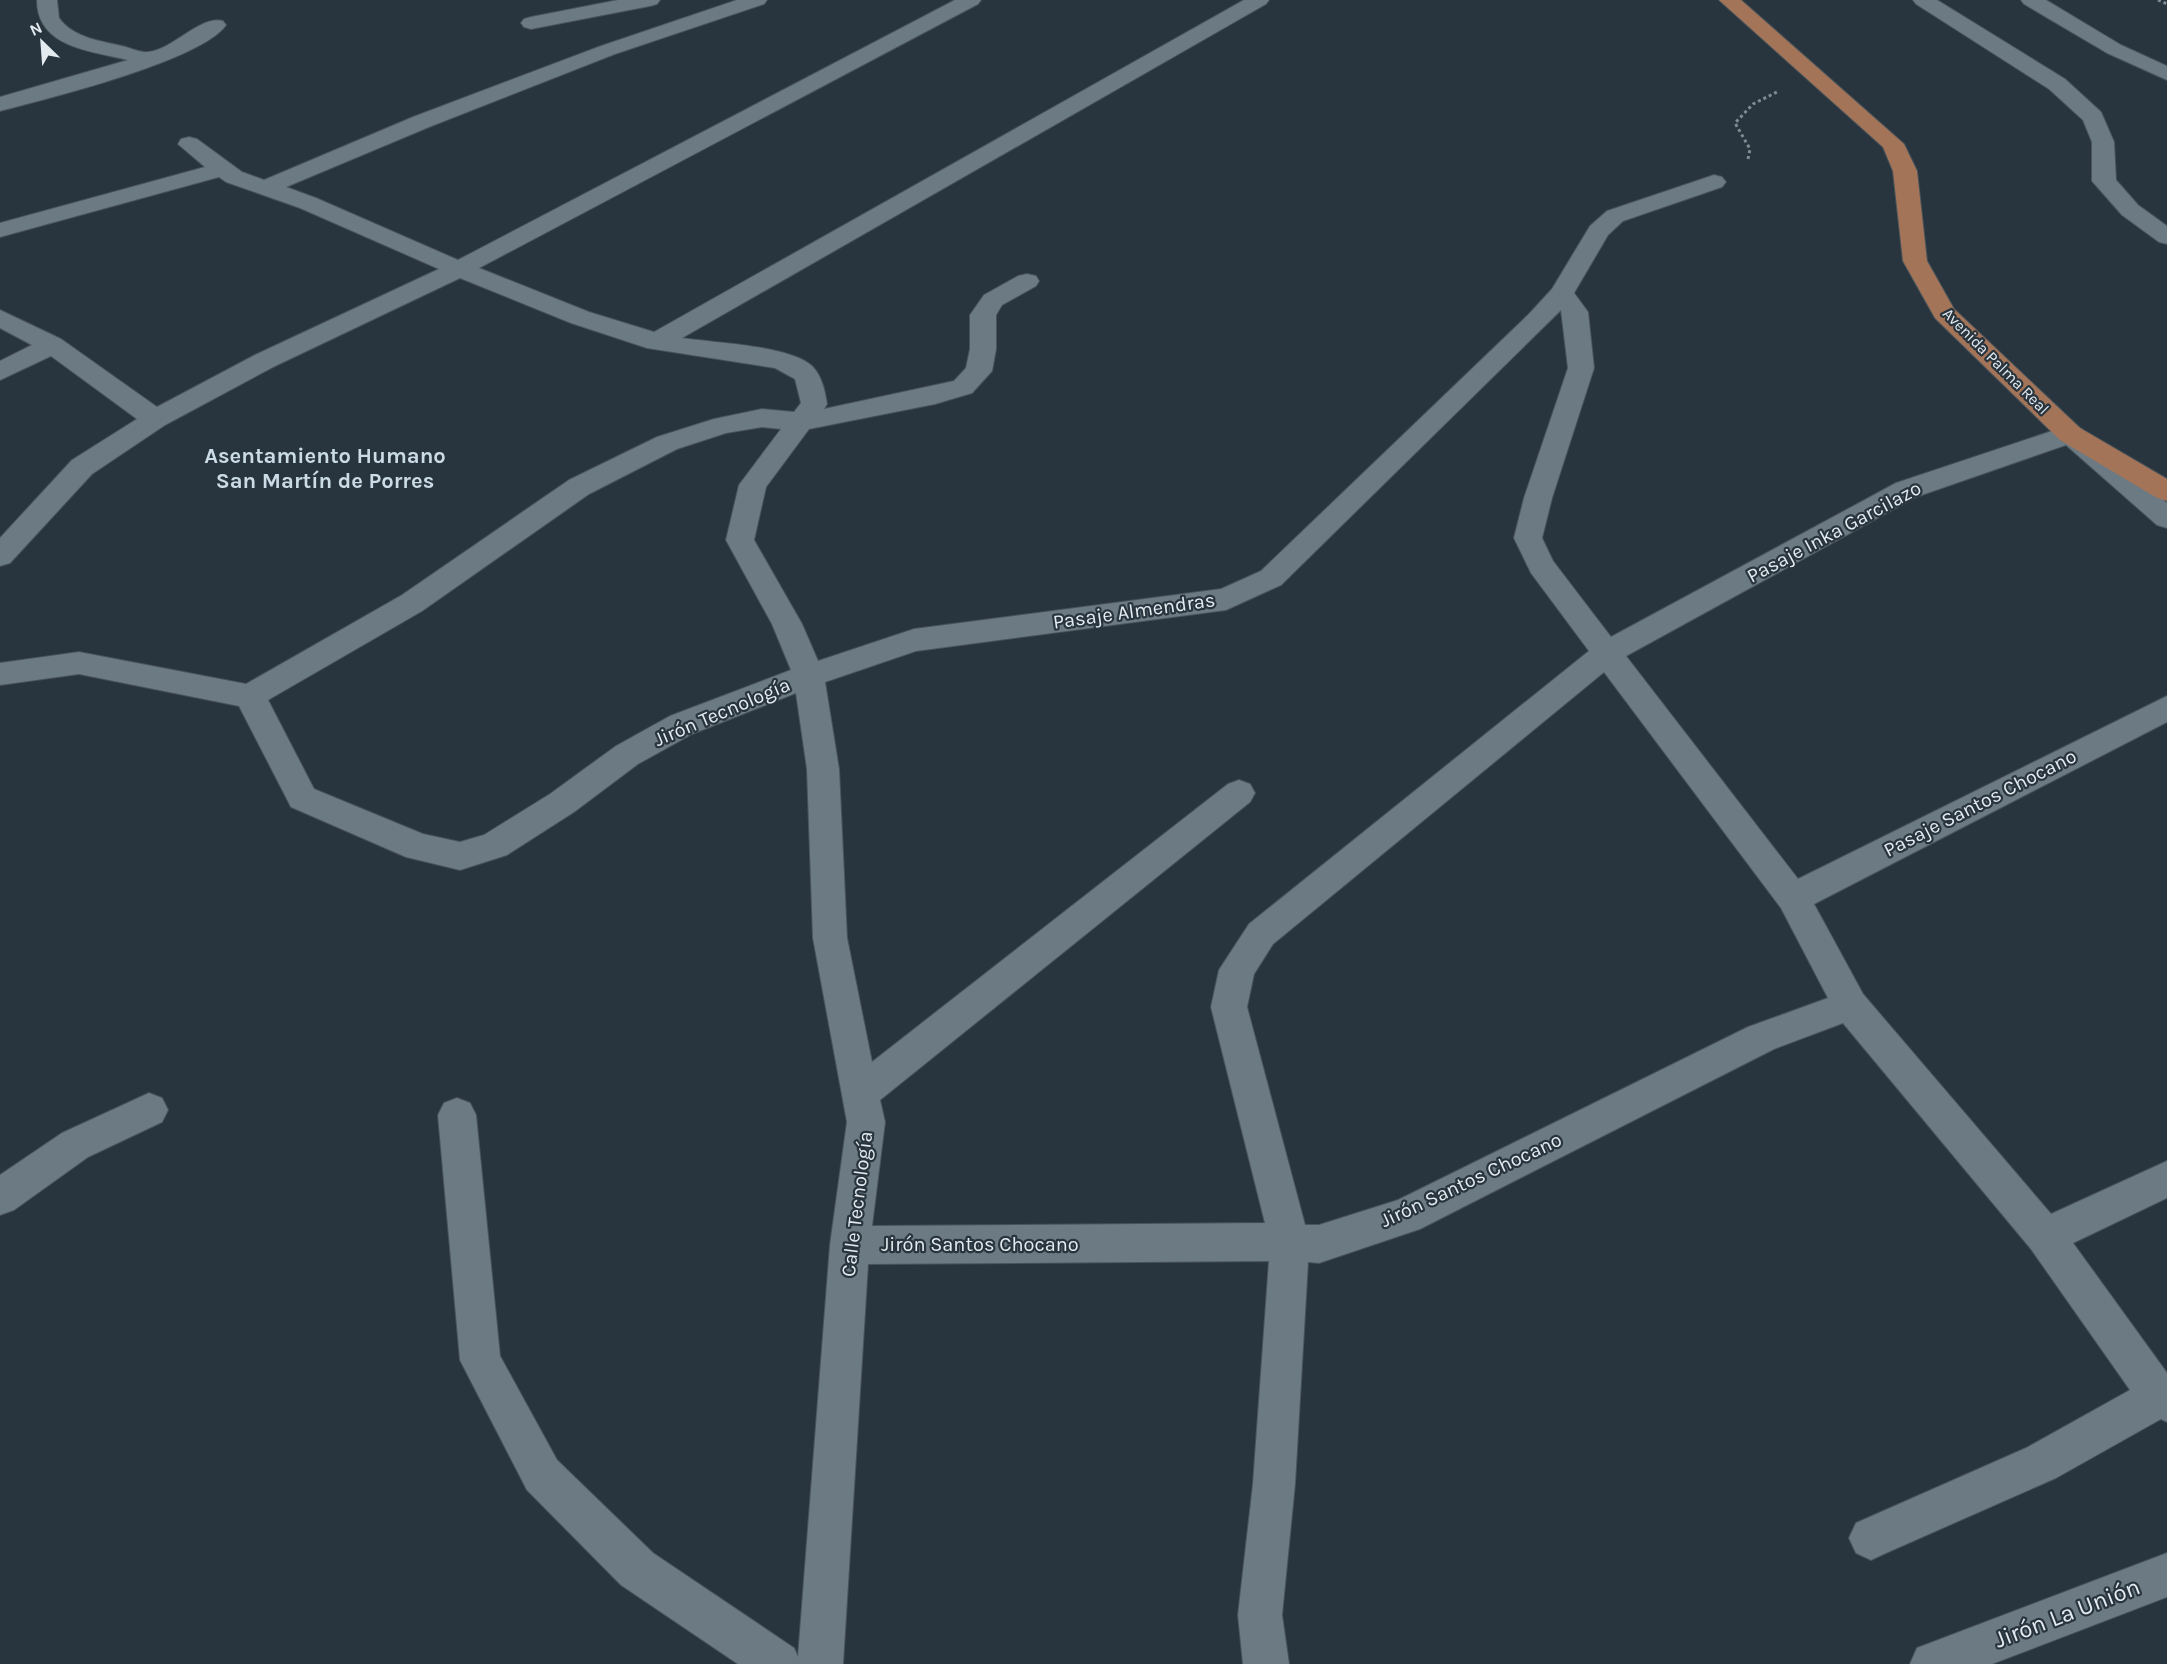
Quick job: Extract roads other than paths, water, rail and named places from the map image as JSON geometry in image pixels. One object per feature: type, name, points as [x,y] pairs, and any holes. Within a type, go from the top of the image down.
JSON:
[{"type":"main road","name":"Avenida Palma Real","points":[[1729,0],[1893,144],[1905,171],[1915,261],[1944,312],[2070,434],[2167,491]]},
{"type":"street","points":[[47,0],[48,17],[56,28],[76,40],[132,53],[147,60]]},
{"type":"street","points":[[531,22],[650,0]]},
{"type":"street","points":[[265,188],[421,122],[608,50],[757,0]]},
{"type":"street","points":[[0,556],[82,467],[156,419],[264,361],[459,269],[971,0]]},
{"type":"street","points":[[656,342],[1259,0]]},
{"type":"street","points":[[1923,0],[2057,84],[2093,117],[2103,142],[2104,181],[2130,210],[2167,237]]},
{"type":"street","points":[[2031,0],[2114,49],[2167,74]]},
{"type":"street","points":[[0,104],[147,60],[194,41],[216,25]]},
{"type":"street","name":"Jirón Tecnología","points":[[189,144],[234,177],[308,203],[532,299],[656,342],[780,359],[801,369],[810,384],[814,404],[753,485],[740,540],[787,624],[809,676],[681,725],[627,754],[561,803],[495,845],[460,856],[418,847],[302,798],[250,696]]},
{"type":"street","points":[[0,230],[222,169]]},
{"type":"street","name":"Pasaje Almendras","points":[[809,676],[914,640],[1226,599],[1271,578],[1530,328],[1562,293],[1598,231],[1615,216],[1714,182]]},
{"type":"street","points":[[0,674],[79,663],[250,696],[412,603],[579,487],[667,443],[723,425],[762,418],[801,422],[935,395],[963,387],[979,371],[983,349],[983,315],[993,300],[1027,281]]},
{"type":"street","points":[[1562,293],[1575,312],[1581,368],[1538,498],[1528,538],[1541,566],[1793,898],[1850,1005],[2045,1236],[2163,1399],[2041,1463],[1871,1538]]},
{"type":"street","points":[[0,318],[52,345],[156,419]]},
{"type":"street","points":[[0,372],[52,345]]},
{"type":"street","points":[[2070,434],[2167,518]]},
{"type":"street","name":"Pasaje Inka Garcilazo","points":[[1266,1664],[1260,1615],[1274,1484],[1290,1244],[1229,1007],[1237,970],[1261,934],[1607,653],[1906,490],[2070,434]]},
{"type":"street","name":"Calle Tecnología","points":[[809,676],[823,769],[830,938],[866,1122],[850,1245],[820,1664]]},
{"type":"street","name":"Pasaje Santos Chocano","points":[[1793,898],[2167,708]]},
{"type":"street","points":[[861,1093],[1239,793]]},
{"type":"street","name":"Jirón Santos Chocano","points":[[850,1245],[1262,1242],[1319,1244],[1406,1216],[1761,1038],[1850,1005]]},
{"type":"street","points":[[0,1197],[75,1145],[149,1110]]},
{"type":"street","points":[[457,1115],[480,1360],[542,1475],[637,1569],[778,1664]]},
{"type":"street","points":[[2045,1236],[2167,1179]]},
{"type":"street","name":"Jirón La Unión","points":[[1933,1664],[2167,1575]]},
{"type":"district","name":"Asentamiento Humano San Martín de Porres","points":[[325,468]]}]
